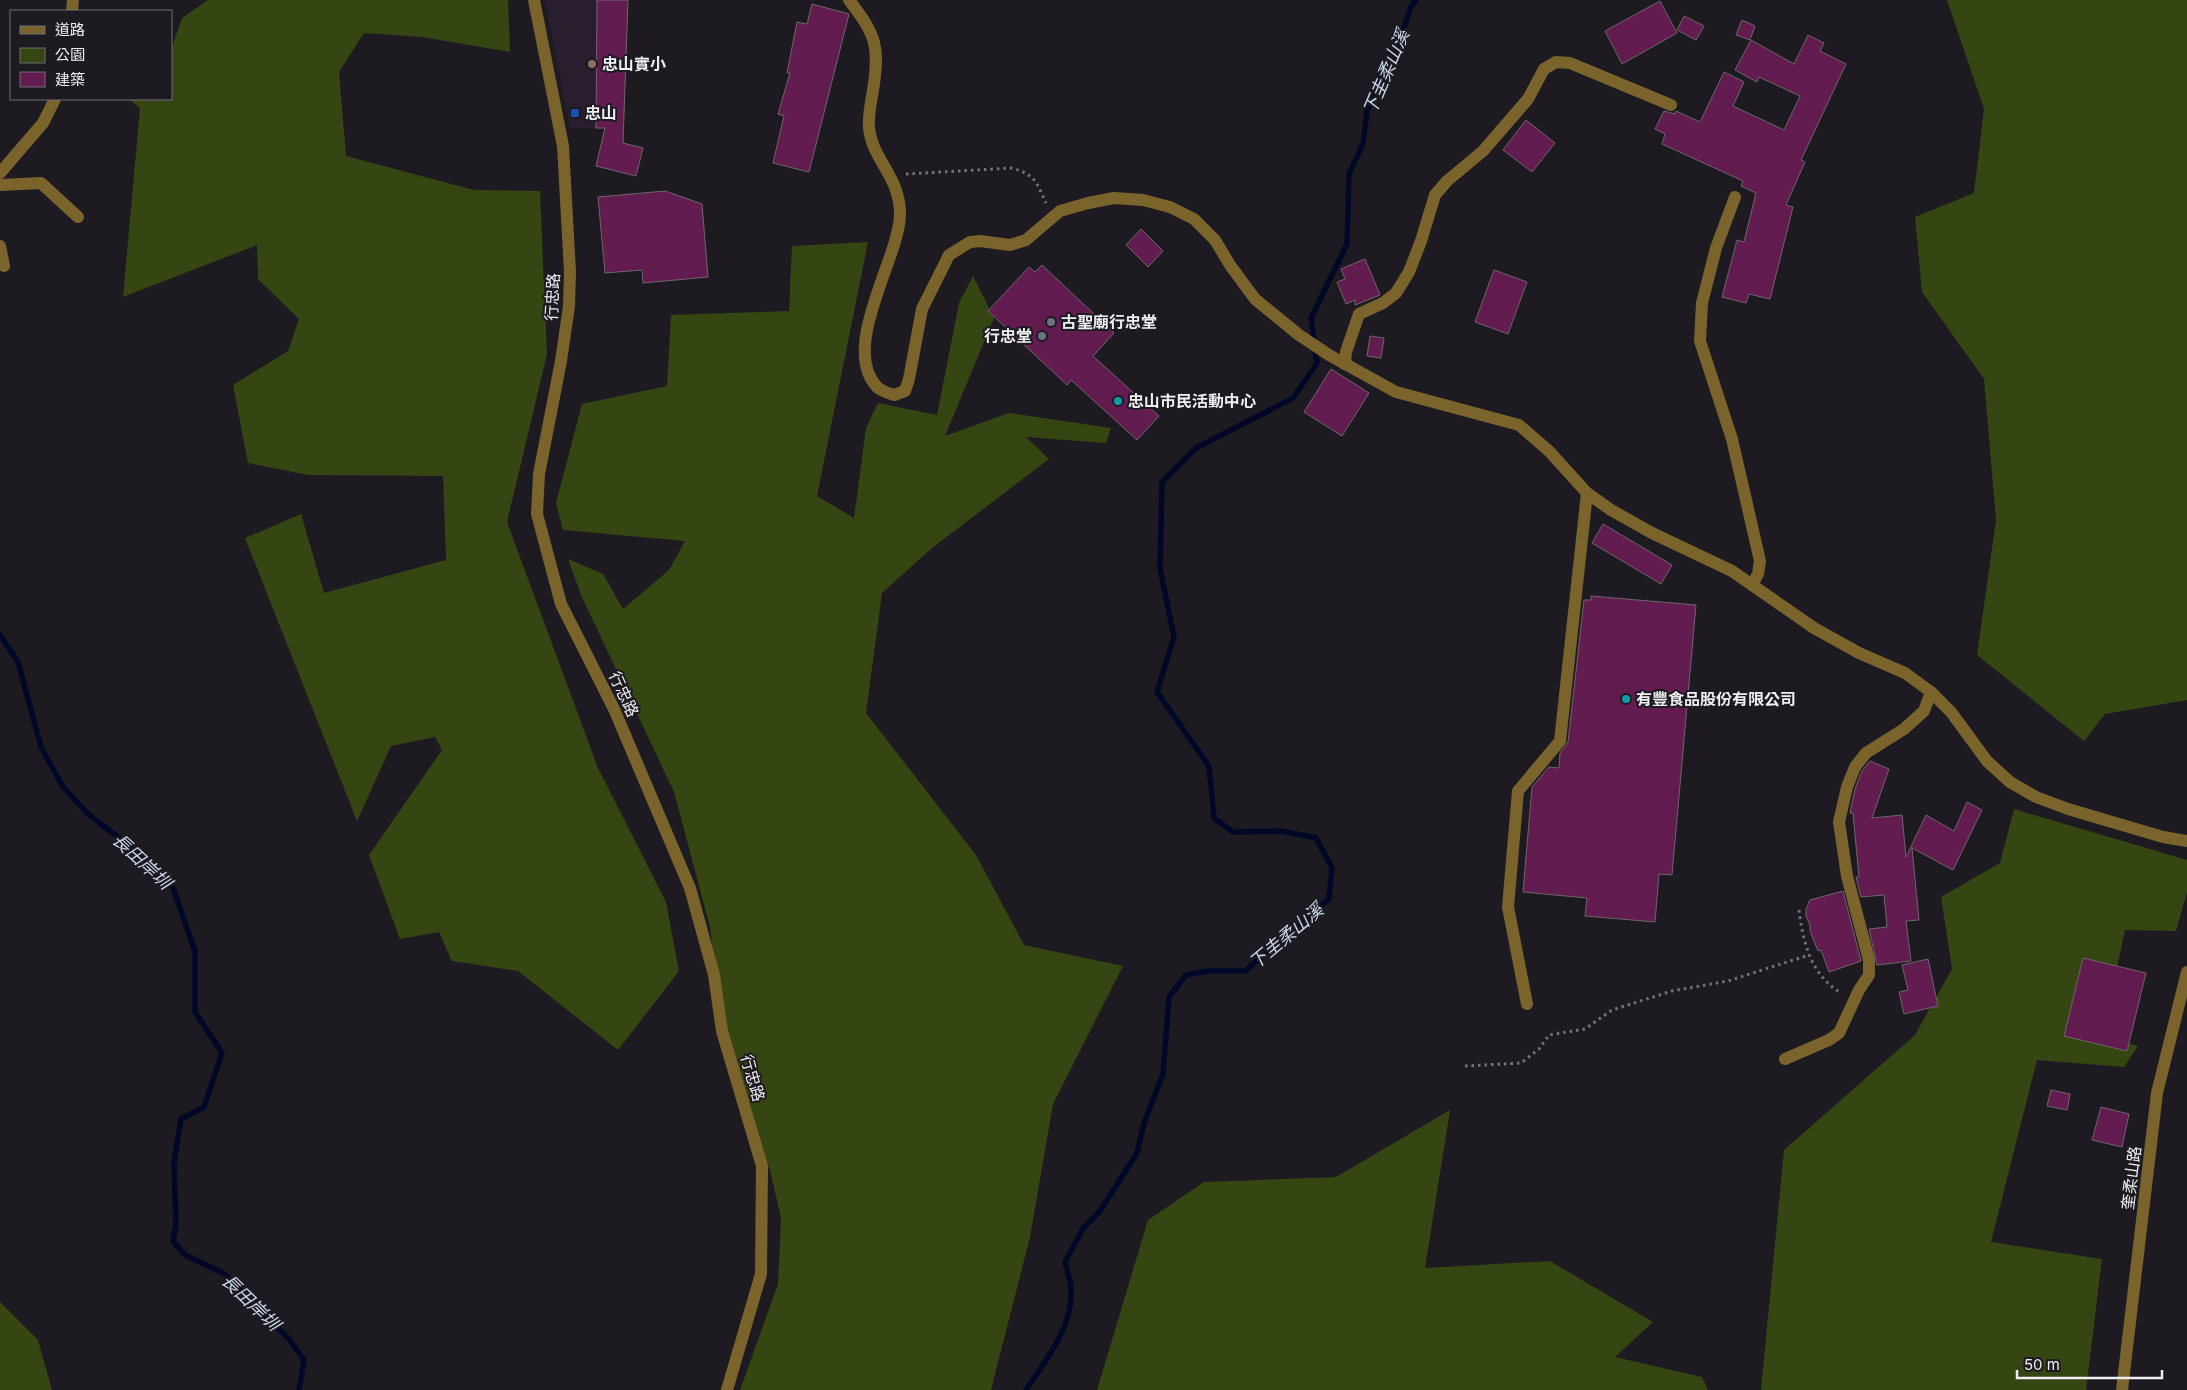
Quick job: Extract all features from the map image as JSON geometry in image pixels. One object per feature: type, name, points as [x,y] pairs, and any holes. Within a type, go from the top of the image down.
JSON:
[{"type":"street","name":"行忠路","points":[[534,0],[563,146],[570,272],[569,306],[561,361],[539,474],[537,514],[562,604],[614,709],[690,888],[714,975],[722,1031],[762,1166],[762,1274],[727,1390]]},
{"type":"street","points":[[849,0],[868,25],[876,44],[869,128],[873,144],[900,196],[900,219],[872,309],[865,352],[868,373],[878,388],[894,395],[905,391],[922,309],[949,255],[970,242],[980,241],[1010,245],[1026,240],[1060,212],[1114,198],[1143,200],[1170,207],[1194,219],[1215,240],[1254,299],[1298,335],[1329,355],[1396,392],[1519,425],[1549,451],[1587,493],[1611,510],[1652,533],[1732,571],[1836,641],[1905,673],[1931,692],[1951,712],[1987,761],[2010,782],[2036,797],[2068,809],[2163,837],[2187,841]]},
{"type":"street","points":[[1345,364],[1346,352],[1359,314],[1383,303],[1396,293],[1409,272],[1435,195],[1447,181],[1483,151],[1509,121],[1528,99],[1544,69],[1556,62],[1570,63],[1671,106]]},
{"type":"street","points":[[0,173],[44,123],[55,100]]},
{"type":"street","points":[[0,185],[41,183],[78,217]]},
{"type":"street","points":[[1735,197],[1716,248],[1704,294],[1700,341],[1732,439],[1750,512],[1760,561],[1758,574],[1752,585]]},
{"type":"street","points":[[0,246],[4,266]]},
{"type":"street","points":[[1527,1004],[1508,907],[1518,791],[1560,741],[1587,493]]},
{"type":"street","points":[[1785,1059],[1821,1044],[1839,1033],[1869,974],[1869,960],[1847,876],[1839,822],[1847,787],[1855,767],[1866,753],[1904,729],[1924,711],[1931,692]]},
{"type":"street","name":"奎柔山路","points":[[2122,1390],[2157,1093],[2187,972]]},
{"type":"path","points":[[890,176],[1012,168],[1029,173],[1038,185],[1054,217]]},
{"type":"path","points":[[1798,910],[1802,933],[1809,955],[1819,975],[1832,988],[1855,1000]]},
{"type":"path","points":[[1465,1066],[1521,1063],[1539,1049],[1549,1035],[1585,1029],[1612,1010],[1672,991],[1728,980],[1809,955]]},
{"type":"shaded area","name":"忠山實小","points":[[545,0],[628,0],[624,128],[570,128]]},
{"type":"green space","points":[[208,0],[508,0],[510,52],[422,37],[364,33],[339,72],[346,156],[474,190],[540,191],[547,354],[507,522],[598,768],[666,902],[679,971],[618,1050],[518,971],[452,961],[439,932],[400,939],[369,855],[442,750],[435,737],[391,746],[357,821],[245,538],[301,514],[324,593],[446,560],[443,476],[308,475],[248,463],[233,385],[288,351],[299,319],[258,279],[257,245],[123,297],[140,108],[130,100],[172,100],[172,44],[182,18]]},
{"type":"green space","points":[[1947,0],[2187,0],[2187,700],[2105,714],[2084,741],[1977,655],[1996,520],[1984,379],[1922,292],[1915,217],[1974,193],[1984,109]]},
{"type":"green space","points":[[868,242],[817,496],[854,518],[866,428],[878,403],[937,415],[959,303],[973,276],[994,318],[945,436],[1009,413],[1111,428],[1106,443],[1026,437],[1049,459],[932,548],[882,593],[866,713],[976,855],[1024,945],[1123,966],[1053,1104],[1030,1237],[991,1390],[740,1390],[778,1284],[781,1218],[770,1170],[724,1052],[710,927],[674,792],[581,595],[568,559],[603,574],[623,609],[669,570],[685,541],[563,530],[556,503],[582,404],[667,386],[671,315],[789,311],[792,246]]},
{"type":"green space","points":[[2014,809],[2187,860],[2187,892],[2176,931],[2125,930],[2102,1036],[2138,1046],[2124,1067],[2037,1060],[1991,1242],[2102,1259],[2086,1390],[1761,1390],[1784,1150],[1915,1035],[1952,969],[1941,897],[2000,863]]},
{"type":"green space","points":[[1450,1110],[1425,1268],[1550,1261],[1653,1322],[1615,1357],[1702,1377],[1708,1390],[1097,1390],[1148,1220],[1204,1182],[1336,1177]]},
{"type":"green space","points":[[0,1302],[38,1340],[52,1390],[0,1390]]},
{"type":"building","points":[[597,0],[628,0],[623,143],[643,148],[636,176],[596,166],[605,128],[596,128]]},
{"type":"building","points":[[1660,1],[1677,33],[1622,64],[1605,31]]},
{"type":"building","points":[[812,4],[849,14],[809,172],[773,163],[784,116],[778,114],[790,73],[787,73],[797,22],[807,24]]},
{"type":"building","points":[[1684,16],[1704,26],[1696,40],[1677,30]]},
{"type":"building","points":[[1742,20],[1755,26],[1750,40],[1736,35]]},
{"type":"building","points":[[1808,35],[1824,43],[1820,51],[1846,64],[1801,160],[1805,162],[1786,205],[1793,207],[1770,299],[1749,294],[1746,303],[1722,297],[1737,240],[1744,242],[1756,193],[1741,186],[1743,181],[1662,144],[1665,134],[1655,129],[1664,111],[1675,114],[1676,111],[1700,122],[1724,72],[1744,82],[1733,106],[1784,130],[1800,96],[1759,77],[1757,82],[1735,70],[1751,40],[1794,64]]},
{"type":"building","points":[[1526,120],[1555,143],[1532,172],[1503,150]]},
{"type":"building","points":[[665,191],[702,204],[708,277],[643,283],[642,270],[605,273],[598,197]]},
{"type":"building","points":[[1141,229],[1163,251],[1148,267],[1126,245]]},
{"type":"building","points":[[1365,259],[1380,295],[1355,305],[1355,300],[1346,304],[1337,282],[1345,279],[1341,269]]},
{"type":"building","name":"古聖廟行忠堂","points":[[1042,265],[1114,333],[1093,356],[1159,416],[1137,440],[1071,380],[1067,385],[988,311],[1029,267],[1035,272]]},
{"type":"building","points":[[1494,270],[1527,282],[1508,334],[1475,322]]},
{"type":"building","points":[[1370,336],[1384,338],[1381,358],[1367,356]]},
{"type":"building","points":[[1331,369],[1369,393],[1342,436],[1304,412]]},
{"type":"building","points":[[1603,524],[1672,565],[1661,584],[1592,543]]},
{"type":"building","name":"有豐食品股份有限公司","points":[[1591,596],[1696,605],[1672,875],[1659,874],[1655,922],[1585,916],[1587,898],[1523,892],[1532,787],[1549,767],[1559,768],[1560,753],[1568,742],[1584,600],[1591,600]]},
{"type":"building","points":[[1870,761],[1889,769],[1872,818],[1902,815],[1906,857],[1926,815],[1954,831],[1967,802],[1982,810],[1953,870],[1912,848],[1919,920],[1906,921],[1911,961],[1877,965],[1869,929],[1887,927],[1884,895],[1861,897],[1856,877],[1859,877],[1853,813],[1850,813],[1855,789],[1862,771]]},
{"type":"building","points":[[1843,891],[1861,961],[1829,972],[1821,950],[1818,951],[1810,931],[1806,909],[1810,900]]},
{"type":"building","points":[[2083,958],[2146,973],[2127,1051],[2064,1036]]},
{"type":"building","points":[[1928,959],[1938,1006],[1904,1014],[1899,992],[1908,990],[1902,965]]},
{"type":"building","points":[[2051,1090],[2070,1094],[2067,1110],[2047,1106]]},
{"type":"building","points":[[2101,1107],[2129,1114],[2122,1147],[2092,1140]]},
{"type":"waterway","name":"下圭柔山溪","points":[[1026,1390],[1057,1342],[1068,1316],[1071,1303],[1071,1289],[1065,1262],[1084,1227],[1100,1211],[1137,1153],[1144,1123],[1163,1074],[1169,997],[1186,975],[1207,971],[1245,971],[1329,899],[1332,868],[1316,838],[1282,831],[1233,832],[1214,818],[1209,766],[1157,692],[1174,637],[1160,568],[1162,482],[1196,448],[1293,398],[1317,363],[1311,318],[1347,244],[1349,174],[1363,144],[1367,111],[1390,69],[1411,7],[1416,0]]},
{"type":"waterway","name":"長田岸圳","points":[[0,635],[18,662],[41,747],[63,787],[87,813],[147,860],[173,888],[195,951],[195,1012],[222,1053],[204,1107],[181,1119],[174,1163],[176,1225],[173,1241],[185,1255],[223,1273],[289,1339],[304,1360],[299,1390]]},
{"type":"place","name":"忠山實小","points":[[592,64]]},
{"type":"place","name":"忠山","points":[[575,113]]},
{"type":"place","name":"古聖廟行忠堂","points":[[1051,322]]},
{"type":"place","name":"行忠堂","points":[[1042,336]]},
{"type":"place","name":"忠山市民活動中心","points":[[1118,401]]},
{"type":"place","name":"有豐食品股份有限公司","points":[[1626,699]]}]
